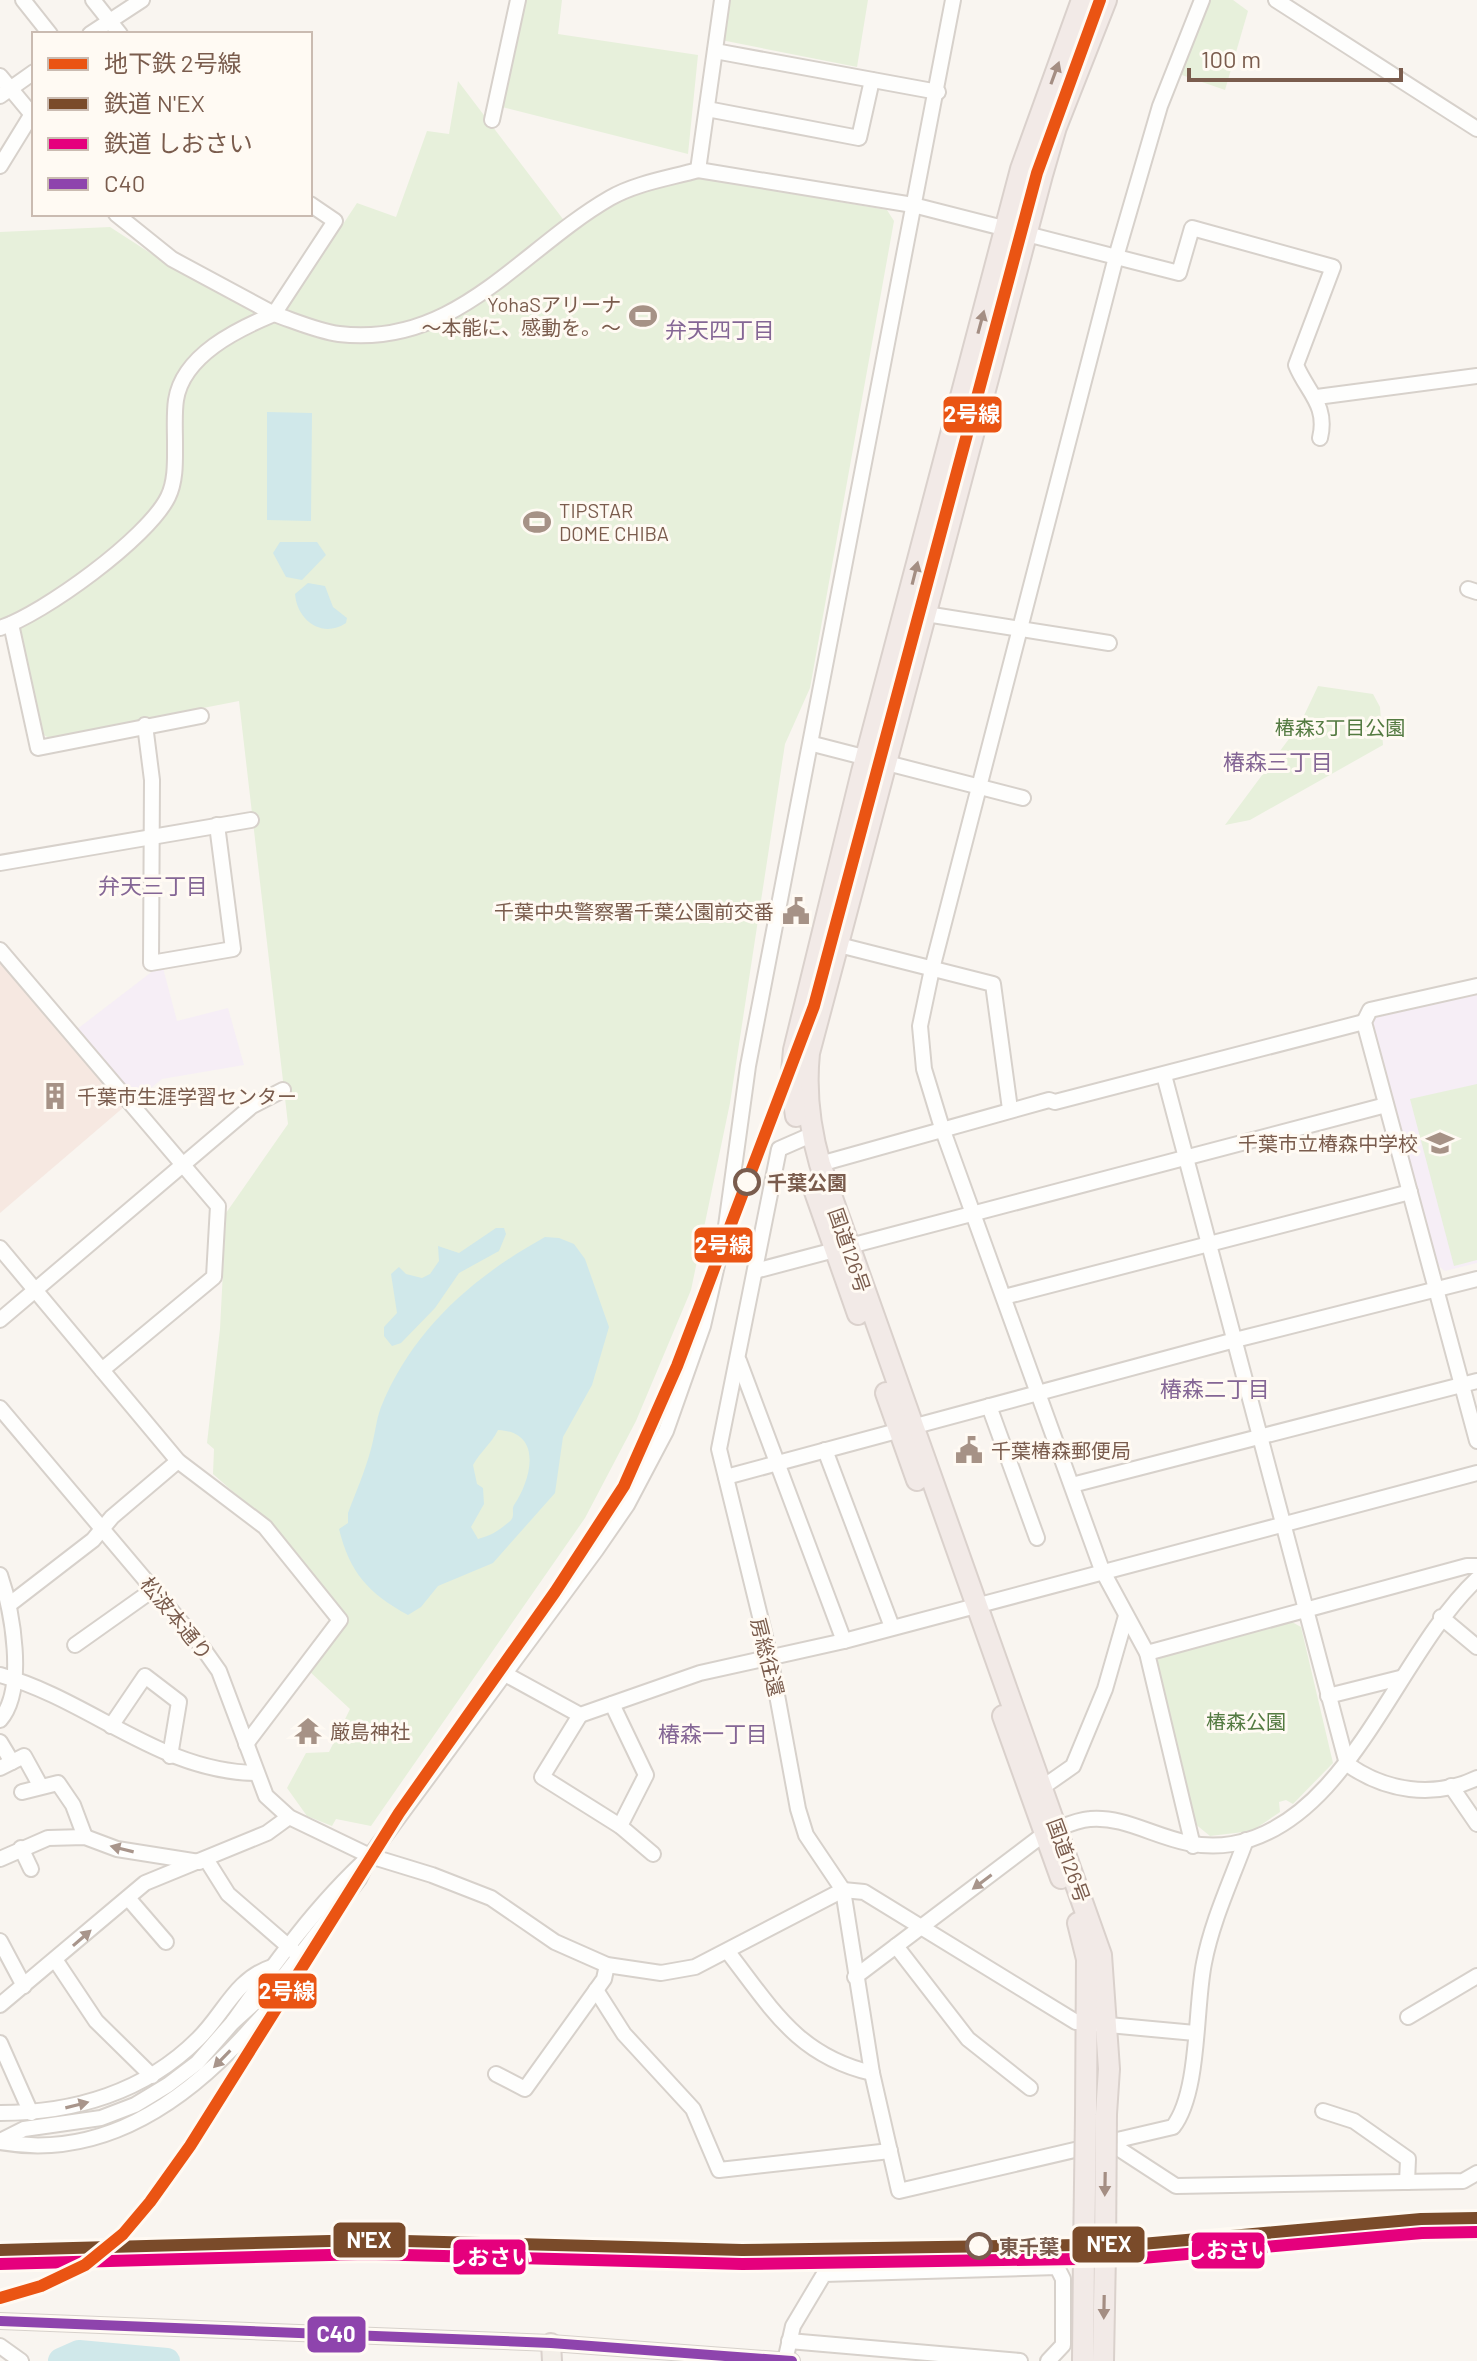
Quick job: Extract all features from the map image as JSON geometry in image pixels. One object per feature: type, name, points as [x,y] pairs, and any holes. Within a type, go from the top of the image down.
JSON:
[{"type":"highway","name":"国道126号","points":[[841,1251],[820,1164],[806,1137],[809,1053],[839,945],[876,758],[926,614],[1016,232],[1037,121],[1082,0]]},
{"type":"highway","name":"国道126号","points":[[1083,2361],[1094,2253],[1096,2115],[1096,2025],[1087,1959],[1051,1832],[971,1606],[866,1334],[791,1082],[794,1050],[876,758],[1016,232],[1106,0]]},
{"type":"highway","name":"国道126号","points":[[971,1606],[1043,1787],[1051,1832]]},
{"type":"highway","name":"国道126号","points":[[1094,2253],[1103,2361]]},
{"type":"street","points":[[23,0],[48,32]]},
{"type":"street","points":[[93,0],[118,32]]},
{"type":"street","points":[[93,32],[142,0]]},
{"type":"street","points":[[492,120],[518,0]]},
{"type":"street","points":[[698,170],[722,0]]},
{"type":"street","points":[[5,2143],[24,2129],[101,2118],[135,2105],[197,2063],[278,1972],[345,1879],[370,1856],[627,1505],[666,1431],[703,1326],[726,1226],[748,1066],[813,744],[953,0]]},
{"type":"street","points":[[1193,1846],[1147,1653],[1102,1570],[1037,1392],[942,1128],[924,1069],[920,1026],[977,786],[1116,257],[1160,106],[1202,0]]},
{"type":"street","points":[[1276,0],[1477,129]]},
{"type":"street","points":[[715,51],[938,92]]},
{"type":"street","points":[[5,92],[32,73]]},
{"type":"street","points":[[0,76],[5,92],[32,115]]},
{"type":"street","points":[[707,109],[859,138],[872,80]]},
{"type":"street","points":[[0,166],[32,118]]},
{"type":"street","points":[[118,216],[172,259],[274,314],[320,330],[357,335],[377,334],[437,320],[467,305],[614,195],[698,170],[913,205],[1179,273],[1192,228],[1333,267],[1296,365],[1317,397],[1322,413],[1320,438]]},
{"type":"street","points":[[201,716],[38,748],[5,626],[80,581],[129,541],[161,508],[169,496],[174,475],[176,397],[184,380],[216,344],[274,314],[335,221],[312,205]]},
{"type":"street","points":[[1317,397],[1477,376]]},
{"type":"street","points":[[926,614],[1109,643]]},
{"type":"street","points":[[145,725],[152,780],[151,963],[233,949],[217,825]]},
{"type":"street","points":[[813,744],[1023,798]]},
{"type":"street","points":[[0,863],[251,820]]},
{"type":"street","points":[[839,945],[993,984],[1010,1109]]},
{"type":"street","points":[[0,950],[218,1206],[214,1277],[102,1370]]},
{"type":"street","points":[[1477,986],[1370,1010],[1364,1022],[1477,1441]]},
{"type":"street","points":[[820,1164],[1010,1109],[1164,1075],[1364,1022]]},
{"type":"street","points":[[1164,1075],[1347,1764],[1365,1777],[1398,1788],[1436,1790],[1477,1778]]},
{"type":"street","points":[[0,1320],[252,1106],[283,1090]]},
{"type":"street","points":[[755,1271],[841,1251],[972,1212],[1386,1105]]},
{"type":"street","name":"房総往還","points":[[806,1137],[779,1149],[719,1449],[770,1657],[791,1774],[806,1835],[843,1890],[872,2073],[899,2191],[1110,2143]]},
{"type":"street","points":[[1004,1297],[1410,1192]]},
{"type":"street","points":[[0,1248],[178,1461],[265,1527],[340,1620],[246,1744]]},
{"type":"street","points":[[726,1477],[1037,1392],[1477,1279]]},
{"type":"street","points":[[739,1360],[844,1641]]},
{"type":"street","points":[[1072,1485],[1477,1381]]},
{"type":"street","points":[[989,1406],[1037,1538]]},
{"type":"street","name":"松波本通り","points":[[0,1408],[154,1589],[219,1671],[266,1796],[289,1817],[370,1856],[491,1898],[555,1942],[607,1965],[661,1973],[695,1967],[728,1952],[843,1890]]},
{"type":"street","points":[[825,1450],[892,1627]]},
{"type":"street","points":[[10,1604],[93,1540],[178,1461]]},
{"type":"street","points":[[653,1854],[620,1826],[542,1777],[580,1715],[700,1673],[844,1641],[1102,1570],[1477,1473]]},
{"type":"street","points":[[1147,1653],[1477,1566]]},
{"type":"street","points":[[0,1575],[10,1604],[15,1644],[6,1677],[9,1704],[0,1720]]},
{"type":"street","points":[[855,1977],[1051,1832],[1089,1819],[1106,1820],[1193,1846],[1246,1840],[1278,1824],[1321,1794],[1347,1764],[1441,1617],[1477,1579]]},
{"type":"street","points":[[75,1645],[154,1589]]},
{"type":"street","points":[[1043,1787],[1073,1766],[1105,1689],[1108,1668],[1126,1616]]},
{"type":"street","points":[[1441,1617],[1477,1647]]},
{"type":"street","points":[[505,1674],[580,1715]]},
{"type":"street","points":[[111,1726],[145,1676],[179,1702],[170,1756]]},
{"type":"street","points":[[6,1677],[69,1702],[170,1756],[214,1769],[256,1773]]},
{"type":"street","points":[[1328,1696],[1400,1678]]},
{"type":"street","points":[[612,1704],[646,1775],[620,1826]]},
{"type":"street","points":[[0,1742],[6,1765],[24,1756],[40,1785]]},
{"type":"street","points":[[22,1792],[40,1785],[58,1783],[73,1805],[85,1837]]},
{"type":"street","points":[[1451,1786],[1477,1824]]},
{"type":"street","points":[[0,2005],[145,1883],[267,1833],[289,1817]]},
{"type":"street","points":[[1,1857],[48,1838],[85,1837],[117,1849],[202,1861],[228,1894],[294,1950]]},
{"type":"street","points":[[1110,2143],[1173,2127],[1181,2114],[1196,2046],[1203,1967],[1214,1920],[1246,1840]]},
{"type":"street","points":[[21,1848],[31,1869]]},
{"type":"street","points":[[843,1890],[864,1892],[1076,2022],[1096,2025],[1120,2023],[1195,2033]]},
{"type":"street","points":[[128,1898],[166,1942]]},
{"type":"street","points":[[0,1941],[24,1986]]},
{"type":"street","points":[[896,1946],[968,2039],[1030,2088]]},
{"type":"street","points":[[728,1952],[785,2026],[804,2044],[826,2058],[872,2073]]},
{"type":"street","points":[[56,1961],[96,2021],[152,2076]]},
{"type":"street","points":[[496,2074],[525,2089],[596,1990],[607,1965]]},
{"type":"street","points":[[0,2113],[31,2113],[72,2107],[115,2094],[152,2076],[199,2038],[253,1973],[278,1972]]},
{"type":"street","points":[[5,2143],[72,2143],[100,2137],[160,2112],[192,2089],[220,2062],[282,1993],[278,1972]]},
{"type":"street","points":[[1408,2017],[1477,1976]]},
{"type":"street","points":[[596,1990],[624,2034],[693,2109],[719,2170],[890,2151]]},
{"type":"street","points":[[0,2043],[31,2113]]},
{"type":"street","points":[[1323,2111],[1354,2121],[1408,2159],[1407,2182]]},
{"type":"street","points":[[1110,2143],[1176,2186],[1463,2181],[1477,2173]]},
{"type":"street","points":[[785,2361],[793,2326],[824,2274],[1057,2267],[1063,2279],[1063,2345],[1048,2361]]},
{"type":"street","points":[[0,2321],[552,2352],[792,2361]]},
{"type":"street","points":[[789,2341],[1020,2361]]},
{"type":"street","points":[[0,2346],[21,2361]]},
{"type":"street","points":[[545,2361],[552,2352]]},
{"type":"shaded area","name":"千葉市生涯学習センター","points":[[0,962],[125,1106],[0,1213]]},
{"type":"shaded area","points":[[162,964],[177,1021],[228,1008],[244,1065],[162,1079],[137,1099],[76,1030]]},
{"type":"shaded area","name":"千葉市立椿森中学校","points":[[1477,988],[1477,1263],[1445,1271],[1435,1263],[1371,1023],[1376,1016]]},
{"type":"green space","points":[[525,0],[562,0],[558,34],[698,55],[688,154],[502,107]]},
{"type":"green space","points":[[727,0],[868,0],[857,67],[721,40]]},
{"type":"green space","points":[[1209,0],[1233,0],[1248,11],[1225,90],[1179,74]]},
{"type":"green space","name":"千葉公園","points":[[458,81],[572,231],[618,197],[692,176],[887,210],[894,221],[810,688],[785,744],[730,1103],[691,1290],[636,1421],[585,1518],[371,1826],[336,1819],[332,1826],[307,1816],[287,1788],[306,1753],[329,1752],[350,1709],[309,1671],[345,1619],[281,1534],[213,1474],[214,1449],[207,1443],[220,1329],[226,1213],[288,1124],[239,701],[49,738],[37,731],[8,617],[0,619],[0,232],[110,227],[175,269],[272,320],[316,265],[357,203],[396,217],[427,131],[449,134]]},
{"type":"green space","name":"椿森3丁目公園","points":[[1318,686],[1373,694],[1380,707],[1383,745],[1250,820],[1225,825],[1300,724]]},
{"type":"green space","points":[[1477,1084],[1477,1260],[1454,1266],[1410,1099]]},
{"type":"green space","name":"椿森公園","points":[[1292,1622],[1301,1627],[1333,1763],[1293,1804],[1286,1800],[1279,1802],[1280,1812],[1252,1831],[1210,1836],[1194,1823],[1153,1669],[1160,1656]]},
{"type":"water","points":[[267,412],[312,413],[311,521],[267,520]]},
{"type":"water","points":[[280,542],[317,542],[326,555],[302,580],[286,577],[273,553]]},
{"type":"water","points":[[308,583],[325,586],[333,607],[347,618],[346,623],[328,629],[320,628],[306,619],[300,612],[295,594]]},
{"type":"water","points":[[496,1228],[504,1228],[506,1234],[499,1251],[459,1273],[435,1308],[401,1343],[392,1346],[384,1336],[384,1327],[397,1313],[391,1274],[399,1267],[406,1274],[422,1278],[430,1274],[439,1261],[438,1246],[459,1253]]},
{"type":"water","points":[[545,1237],[559,1238],[574,1244],[585,1259],[609,1327],[592,1385],[563,1437],[555,1493],[493,1563],[438,1586],[421,1607],[408,1615],[371,1590],[355,1570],[339,1529],[348,1523],[348,1513],[369,1457],[381,1407],[410,1353],[448,1308],[494,1269]],"holes":[[[498,1430],[513,1433],[528,1448],[529,1471],[513,1507],[511,1520],[495,1532],[478,1539],[471,1527],[484,1504],[483,1488],[477,1484],[473,1465]]]},
{"type":"waterway","points":[[61,2361],[79,2353],[167,2361]]},
{"type":"metro line","name":"2号線","points":[[0,2298],[41,2286],[85,2265],[123,2234],[150,2202],[190,2146],[399,1813],[555,1592],[624,1486],[677,1366],[814,1006],[1037,173],[1100,0]]},
{"type":"rail line","name":"N'EX","points":[[0,2250],[367,2240],[742,2250],[1142,2244],[1421,2219],[1477,2218]]},
{"type":"rail line","name":"しおさい","points":[[0,2264],[367,2254],[742,2264],[1142,2258],[1422,2233],[1477,2232]]},
{"type":"transit line","name":"C40","points":[[0,2321],[551,2343],[792,2361]]},
{"type":"place","name":"YohaSアリーナ ～本能に、感動を。～","points":[[643,316]]},
{"type":"place","name":"TIPSTAR DOME CHIBA","points":[[537,522]]},
{"type":"place","name":"千葉中央警察署千葉公園前交番","points":[[796,911]]},
{"type":"place","name":"千葉市生涯学習センター","points":[[55,1096]]},
{"type":"place","name":"千葉市立椿森中学校","points":[[1440,1143]]},
{"type":"place","name":"千葉公園","points":[[747,1182]]},
{"type":"place","name":"千葉椿森郵便局","points":[[969,1450]]},
{"type":"place","name":"厳島神社","points":[[308,1731]]},
{"type":"place","name":"東千葉","points":[[979,2246]]},
{"type":"district","name":"弁天四丁目","points":[[720,329]]},
{"type":"district","name":"椿森三丁目","points":[[1278,761]]},
{"type":"district","name":"弁天三丁目","points":[[153,885]]},
{"type":"district","name":"椿森二丁目","points":[[1215,1388]]},
{"type":"district","name":"椿森一丁目","points":[[713,1733]]}]
